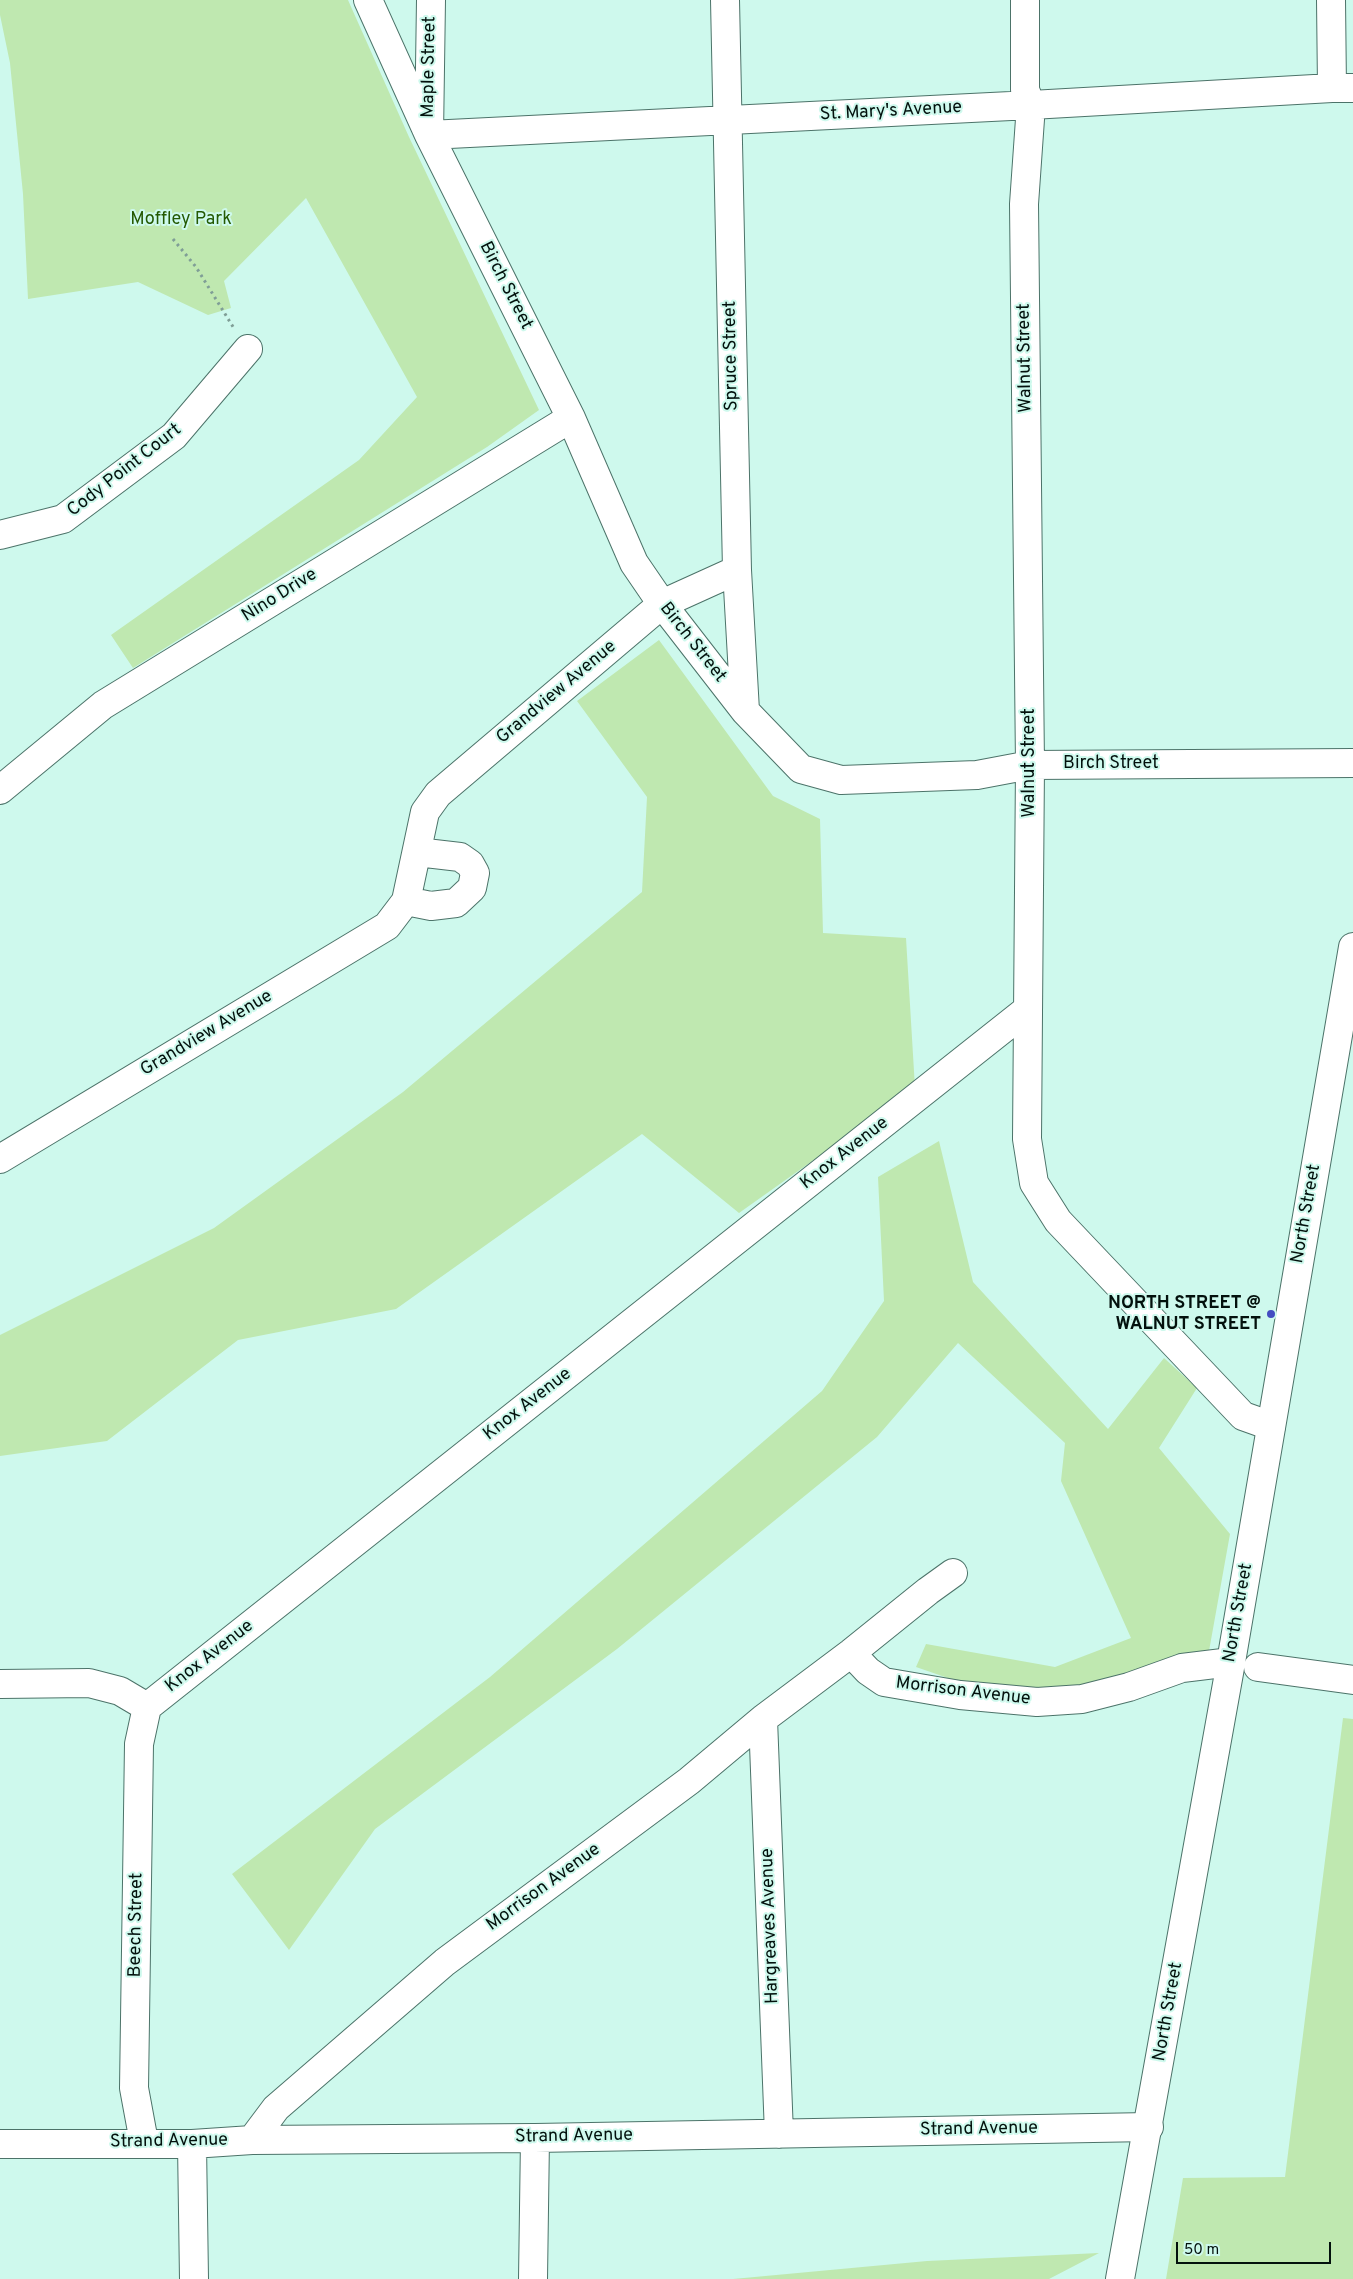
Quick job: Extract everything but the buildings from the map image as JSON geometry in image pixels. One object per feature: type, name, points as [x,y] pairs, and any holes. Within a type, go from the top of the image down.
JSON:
[{"type":"street","name":"Birch Street","points":[[368,0],[429,135],[571,418],[634,563],[662,604],[746,711],[801,769],[841,780],[977,775],[1030,765],[1353,763]]},
{"type":"street","name":"Maple Street","points":[[429,135],[431,0]]},
{"type":"street","name":"Spruce Street","points":[[725,0],[737,570],[746,711]]},
{"type":"street","name":"Walnut Street","points":[[1025,0],[1025,90],[1031,105],[1024,204],[1030,765],[1027,1139],[1034,1183],[1058,1221],[1243,1416],[1271,1426]]},
{"type":"street","points":[[1331,0],[1342,88]]},
{"type":"street","name":"St. Mary's Avenue","points":[[429,135],[1342,88]]},
{"type":"street","name":"Cody Point Court","points":[[0,534],[63,519],[174,436],[248,349]]},
{"type":"street","name":"Nino Drive","points":[[0,790],[103,705],[571,418]]},
{"type":"street","name":"Grandview Avenue","points":[[0,1159],[387,926],[406,902],[425,812],[438,794],[662,604],[737,570]]},
{"type":"street","points":[[406,902],[431,906],[456,903],[472,888],[475,873],[470,864],[460,857],[417,852]]},
{"type":"street","name":"North Street","points":[[1120,2279],[1149,2127],[1231,1662],[1353,947]]},
{"type":"street","name":"Knox Avenue","points":[[147,1707],[1028,1009]]},
{"type":"street","name":"Morrison Avenue","points":[[252,2140],[276,2108],[445,1962],[689,1781],[762,1718],[851,1654],[953,1573]]},
{"type":"street","name":"Morrison Avenue","points":[[851,1654],[868,1671],[884,1682],[960,1696],[1036,1702],[1082,1698],[1129,1687],[1182,1668],[1231,1662]]},
{"type":"street","points":[[1258,1667],[1353,1680]]},
{"type":"street","points":[[0,1684],[89,1683],[120,1691],[147,1707]]},
{"type":"street","name":"Beech Street","points":[[144,2142],[134,2088],[139,1744],[147,1707]]},
{"type":"street","name":"Hargreaves Avenue","points":[[762,1718],[779,2134]]},
{"type":"street","name":"Strand Avenue","points":[[0,2144],[144,2142],[192,2144],[252,2140],[535,2138],[1149,2127]]},
{"type":"street","points":[[533,2279],[535,2138]]},
{"type":"street","points":[[192,2144],[194,2279]]},
{"type":"path","points":[[172,238],[196,267],[248,349]]},
{"type":"green space","name":"Moffley Park","points":[[0,0],[348,0],[409,137],[539,410],[487,447],[133,668],[111,635],[359,460],[417,397],[306,198],[224,281],[231,308],[208,315],[138,282],[28,299],[23,194],[10,63],[0,15]]},
{"type":"green space","points":[[659,640],[773,796],[820,819],[823,933],[906,938],[915,1088],[739,1213],[642,1134],[396,1309],[238,1340],[107,1441],[0,1456],[0,1335],[214,1228],[403,1092],[642,892],[647,797],[577,701]]},
{"type":"green space","points":[[939,1141],[973,1282],[1108,1429],[1164,1358],[1197,1388],[1159,1448],[1230,1534],[1209,1651],[1104,1691],[971,1686],[916,1667],[926,1644],[1055,1667],[1131,1638],[1061,1481],[1065,1443],[958,1343],[877,1437],[617,1649],[375,1829],[289,1950],[232,1874],[490,1677],[822,1391],[884,1301],[878,1177]]},
{"type":"green space","points":[[1343,1718],[1353,1719],[1353,2279],[1166,2279],[1183,2178],[1285,2177]]},
{"type":"green space","points":[[1099,2253],[1049,2279],[733,2279],[927,2261]]},
{"type":"place","name":"NORTH STREET @ WALNUT STREET","points":[[1271,1314]]}]
